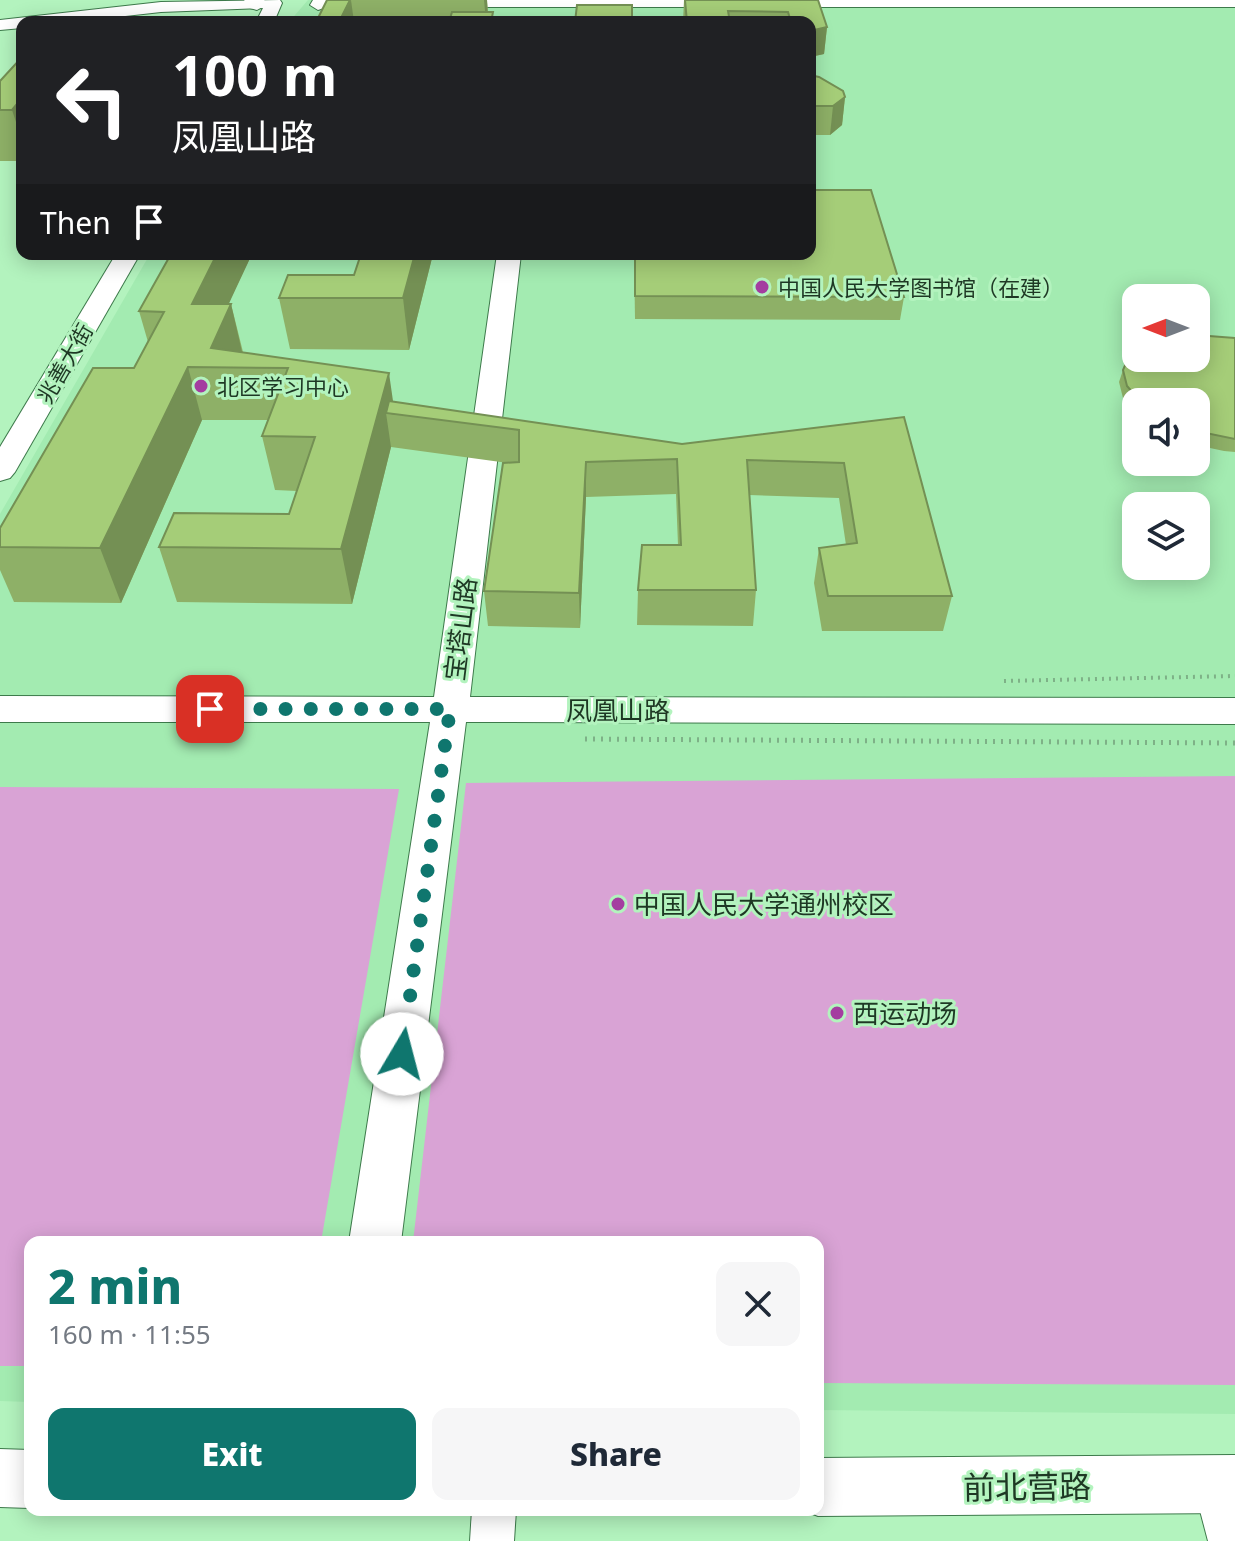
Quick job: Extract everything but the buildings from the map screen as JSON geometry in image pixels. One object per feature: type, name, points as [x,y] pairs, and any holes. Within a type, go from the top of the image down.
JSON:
[{"type":"street","points":[[407,3],[544,7],[1235,3]]},
{"type":"street","points":[[133,16],[263,9]]},
{"type":"street","points":[[70,16],[263,9]]},
{"type":"street","name":"兆善大街","points":[[0,429],[103,260]]},
{"type":"street","name":"兆善大街","points":[[0,472],[124,260]]},
{"type":"street","name":"宝塔山路","points":[[376,1236],[450,709],[508,260]]},
{"type":"street","name":"凤凰山路","points":[[0,709],[1235,711]]},
{"type":"street","points":[[0,1478],[24,1479]]},
{"type":"street","points":[[1224,1484],[1230,1541]]},
{"type":"street","name":"前北营路","points":[[824,1487],[1224,1484]]},
{"type":"street","points":[[492,1541],[494,1516]]},
{"type":"shaded area","name":"中国人民大学通州校区","points":[[308,0],[1235,0],[1235,1414],[824,1410],[824,1236],[24,1236],[24,1402],[0,1401],[0,514],[147,260],[816,260],[816,16],[294,16]]},
{"type":"shaded area","name":"西运动场","points":[[1235,776],[1235,1385],[824,1383],[824,1236],[414,1236],[466,783]]},
{"type":"shaded area","points":[[0,787],[399,789],[322,1236],[24,1236],[24,1366],[0,1366]]},
{"type":"place","name":"中国人民大学图书馆（在建）","points":[[762,287]]},
{"type":"place","name":"北区学习中心","points":[[201,386]]},
{"type":"place","name":"中国人民大学通州校区","points":[[618,904]]},
{"type":"place","name":"西运动场","points":[[837,1013]]},
{"type":"route","points":[[210,709],[450,709],[402,1054]]}]
